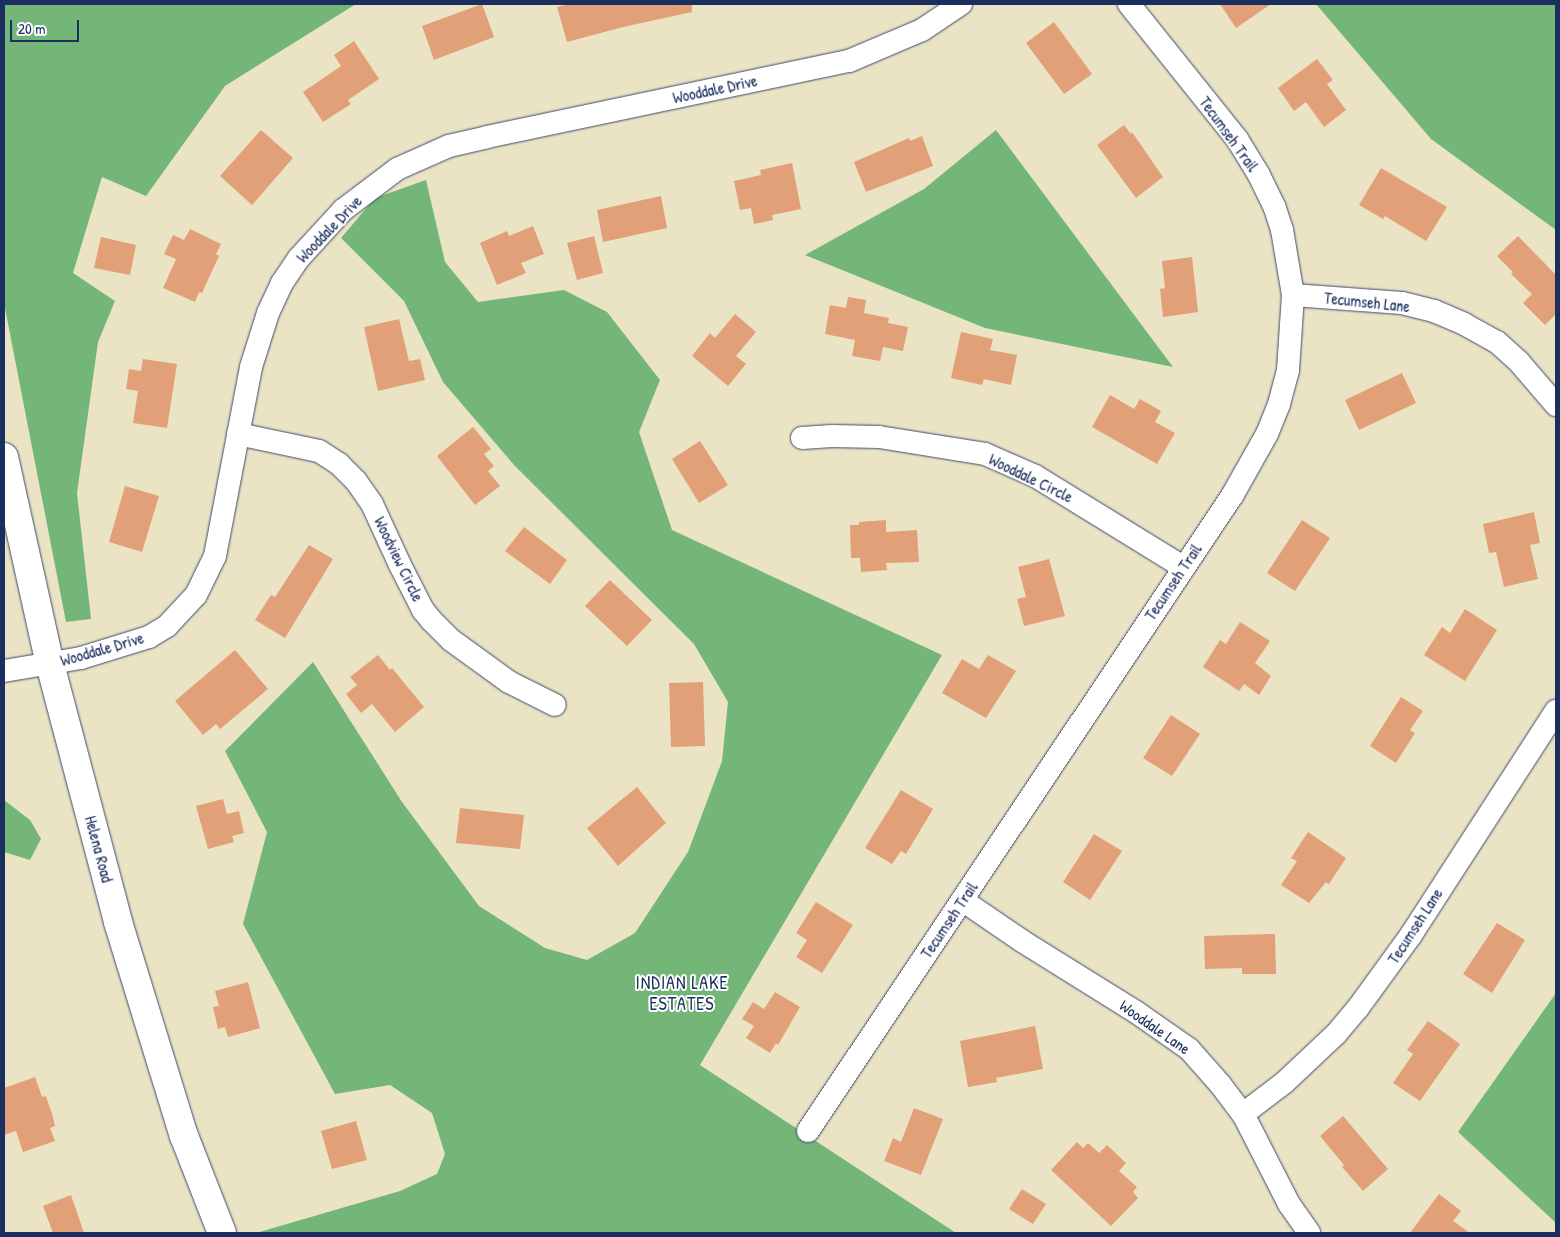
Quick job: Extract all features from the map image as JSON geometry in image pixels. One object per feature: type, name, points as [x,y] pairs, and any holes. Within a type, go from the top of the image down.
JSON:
[{"type":"main road","name":"Helena Road","points":[[4,457],[50,664],[137,988],[184,1136],[222,1233]]},
{"type":"street","name":"Wooddale Drive","points":[[4,671],[81,658],[148,637],[166,626],[196,595],[215,556],[258,339],[282,283],[300,258],[343,210],[397,170],[449,146],[849,60],[922,30],[962,4]]},
{"type":"street","name":"Tecumseh Trail","points":[[808,1131],[1232,496],[1267,434],[1279,404],[1288,370],[1293,295],[1282,230],[1274,208],[1259,175],[1237,139],[1128,4]]},
{"type":"street","name":"Tecumseh Lane","points":[[1293,295],[1402,303],[1434,311],[1464,324],[1504,349],[1519,362],[1556,405]]},
{"type":"street","name":"Woodview Circle","points":[[238,434],[318,451],[339,464],[356,480],[372,504],[400,565],[423,610],[431,620],[451,640],[509,682],[556,704]]},
{"type":"street","name":"Wooddale Circle","points":[[802,438],[879,437],[985,454],[1044,480],[1183,567]]},
{"type":"street","name":"Tecumseh Lane","points":[[1243,1114],[1285,1082],[1336,1034],[1358,1008],[1411,935],[1556,711]]},
{"type":"street","name":"Wooddale Lane","points":[[962,900],[1022,942],[1136,1012],[1189,1049],[1243,1114],[1289,1204],[1309,1233]]},
{"type":"green space","points":[[4,4],[356,4],[225,86],[146,196],[102,177],[73,273],[115,301],[98,342],[77,493],[91,619],[66,622],[4,303]]},
{"type":"green space","points":[[1316,4],[1556,4],[1556,230],[1431,139]]},
{"type":"green space","points":[[996,130],[1173,367],[985,328],[805,255],[924,189]]},
{"type":"green space","points":[[426,180],[445,262],[478,302],[564,290],[607,312],[660,380],[639,432],[672,530],[942,655],[700,1065],[956,1233],[256,1233],[400,1191],[437,1174],[445,1154],[432,1113],[390,1085],[335,1094],[243,924],[267,832],[225,751],[313,662],[402,802],[479,906],[545,948],[587,960],[635,933],[688,852],[722,761],[728,702],[694,644],[514,465],[443,382],[404,301],[341,238],[375,198]]},
{"type":"green space","points":[[4,800],[30,820],[41,839],[30,860],[4,852]]},
{"type":"green space","points":[[1556,993],[1556,1223],[1458,1132]]},
{"type":"building","points":[[482,4],[494,37],[434,60],[422,26]]},
{"type":"building","points":[[571,4],[692,4],[692,12],[623,27],[567,42],[557,7]]},
{"type":"building","points":[[1220,4],[1271,4],[1236,28]]},
{"type":"building","points":[[1054,22],[1092,74],[1064,94],[1026,43]]},
{"type":"building","points":[[354,41],[379,79],[348,100],[351,104],[323,122],[303,92],[341,66],[334,55]]},
{"type":"building","points":[[1317,59],[1333,80],[1327,84],[1346,110],[1324,127],[1306,102],[1294,111],[1278,88]]},
{"type":"building","points":[[1124,125],[1131,134],[1132,132],[1163,177],[1136,198],[1097,145]]},
{"type":"building","points":[[261,130],[293,158],[252,205],[220,176]]},
{"type":"building","points":[[922,136],[933,166],[866,192],[854,162],[909,138],[910,141]]},
{"type":"building","points":[[792,163],[801,209],[772,215],[773,220],[754,224],[751,208],[740,210],[734,181],[761,175],[760,170]]},
{"type":"building","points":[[1381,168],[1447,207],[1426,241],[1385,216],[1383,219],[1359,205]]},
{"type":"building","points":[[661,196],[667,228],[603,242],[597,210]]},
{"type":"building","points":[[533,226],[544,254],[521,263],[526,273],[497,285],[480,243],[507,231],[509,236]]},
{"type":"building","points":[[190,229],[221,244],[216,254],[219,256],[202,293],[199,292],[195,302],[163,288],[176,259],[164,254],[173,235],[184,240]]},
{"type":"building","points":[[594,236],[603,273],[577,280],[567,243]]},
{"type":"building","points":[[1518,236],[1556,275],[1556,314],[1545,325],[1523,303],[1532,294],[1511,274],[1513,272],[1497,256]]},
{"type":"building","points":[[101,237],[136,245],[130,275],[94,268]]},
{"type":"building","points":[[1192,257],[1198,312],[1163,317],[1160,289],[1165,288],[1162,261]]},
{"type":"building","points":[[848,297],[866,300],[864,313],[889,318],[888,323],[908,327],[903,351],[883,347],[880,361],[852,356],[855,340],[825,334],[830,305],[846,308]]},
{"type":"building","points":[[735,314],[756,332],[736,356],[746,364],[728,386],[692,356],[710,333],[715,338]]},
{"type":"building","points":[[399,319],[409,361],[420,359],[425,380],[378,391],[364,327]]},
{"type":"building","points":[[961,332],[993,339],[990,350],[1017,355],[1011,385],[984,379],[982,385],[951,378]]},
{"type":"building","points":[[143,359],[177,364],[167,428],[133,423],[138,391],[126,389],[129,369],[141,371]]},
{"type":"building","points":[[1402,373],[1416,403],[1359,430],[1345,400]]},
{"type":"building","points":[[1110,395],[1134,409],[1140,399],[1161,411],[1155,422],[1175,433],[1157,464],[1092,427]]},
{"type":"building","points":[[473,427],[491,449],[484,454],[494,466],[488,471],[500,486],[475,505],[437,456]]},
{"type":"building","points":[[700,441],[728,485],[699,503],[672,459]]},
{"type":"building","points":[[125,486],[159,496],[142,552],[109,542]]},
{"type":"building","points":[[1534,512],[1540,543],[1530,545],[1538,579],[1504,587],[1496,552],[1489,553],[1483,524]]},
{"type":"building","points":[[886,520],[886,532],[917,530],[919,562],[886,563],[887,570],[861,572],[860,558],[851,558],[850,525],[859,525],[859,522]]},
{"type":"building","points":[[1302,520],[1330,538],[1295,591],[1267,573]]},
{"type":"building","points":[[524,527],[567,560],[550,584],[505,551]]},
{"type":"building","points":[[309,545],[333,559],[285,638],[255,620],[271,595],[275,597]]},
{"type":"building","points":[[1049,559],[1065,616],[1024,626],[1017,599],[1026,597],[1018,567]]},
{"type":"building","points":[[610,580],[652,620],[627,646],[585,606]]},
{"type":"building","points":[[1465,609],[1497,630],[1465,681],[1424,655],[1442,627],[1450,633]]},
{"type":"building","points":[[1240,622],[1270,641],[1255,663],[1271,676],[1259,695],[1244,684],[1239,691],[1203,667],[1220,640],[1226,644]]},
{"type":"building","points":[[235,650],[268,689],[220,729],[216,724],[203,735],[175,701]]},
{"type":"building","points":[[378,655],[390,670],[392,668],[424,707],[395,732],[372,704],[361,713],[346,694],[357,685],[350,677]]},
{"type":"building","points":[[988,655],[1016,671],[986,718],[942,693],[962,659],[979,669]]},
{"type":"building","points":[[703,682],[705,746],[671,747],[669,683]]},
{"type":"building","points":[[1401,697],[1423,711],[1410,730],[1415,733],[1396,763],[1370,746]]},
{"type":"building","points":[[1171,715],[1200,734],[1172,776],[1143,758]]},
{"type":"building","points":[[637,787],[666,823],[618,866],[587,828]]},
{"type":"building","points":[[901,790],[933,809],[906,854],[901,851],[892,864],[865,848]]},
{"type":"building","points":[[223,799],[227,814],[239,811],[244,833],[232,836],[234,842],[208,849],[196,806]]},
{"type":"building","points":[[460,808],[524,815],[520,849],[456,843]]},
{"type":"building","points":[[1308,832],[1346,858],[1329,884],[1326,882],[1309,903],[1281,885],[1297,861],[1291,858]]},
{"type":"building","points":[[1094,834],[1122,851],[1090,900],[1063,882]]},
{"type":"building","points":[[816,902],[853,925],[822,973],[796,957],[807,940],[796,933]]},
{"type":"building","points":[[1497,923],[1525,940],[1492,993],[1463,974]]},
{"type":"building","points":[[1275,934],[1276,974],[1242,974],[1242,968],[1205,969],[1204,936]]},
{"type":"building","points":[[248,982],[260,1028],[228,1037],[225,1027],[218,1029],[213,1007],[219,1006],[215,991]]},
{"type":"building","points":[[775,992],[800,1007],[778,1045],[776,1043],[770,1053],[746,1038],[754,1026],[742,1019],[753,1002],[764,1009]]},
{"type":"building","points":[[1428,1021],[1460,1044],[1420,1101],[1393,1083],[1413,1054],[1407,1050]]},
{"type":"building","points":[[1035,1026],[1043,1069],[996,1078],[997,1082],[968,1087],[960,1041]]},
{"type":"building","points":[[35,1077],[42,1097],[46,1096],[53,1117],[55,1126],[50,1128],[55,1141],[23,1152],[16,1131],[4,1135],[4,1088]]},
{"type":"building","points":[[914,1108],[943,1119],[921,1175],[884,1161],[893,1138],[901,1142]]},
{"type":"building","points":[[1343,1116],[1388,1169],[1363,1191],[1342,1167],[1344,1165],[1320,1136]]},
{"type":"building","points":[[356,1121],[367,1160],[332,1169],[321,1131]]},
{"type":"building","points":[[1077,1142],[1083,1148],[1088,1143],[1099,1153],[1107,1145],[1126,1163],[1119,1171],[1137,1187],[1133,1192],[1138,1198],[1111,1226],[1051,1170]]},
{"type":"building","points":[[1022,1189],[1046,1204],[1033,1224],[1009,1209]]},
{"type":"building","points":[[1439,1194],[1461,1211],[1453,1221],[1470,1233],[1410,1233]]},
{"type":"building","points":[[71,1195],[84,1233],[53,1233],[43,1206]]},
{"type":"district","name":"INDIAN LAKE ESTATES","points":[[682,994]]}]
